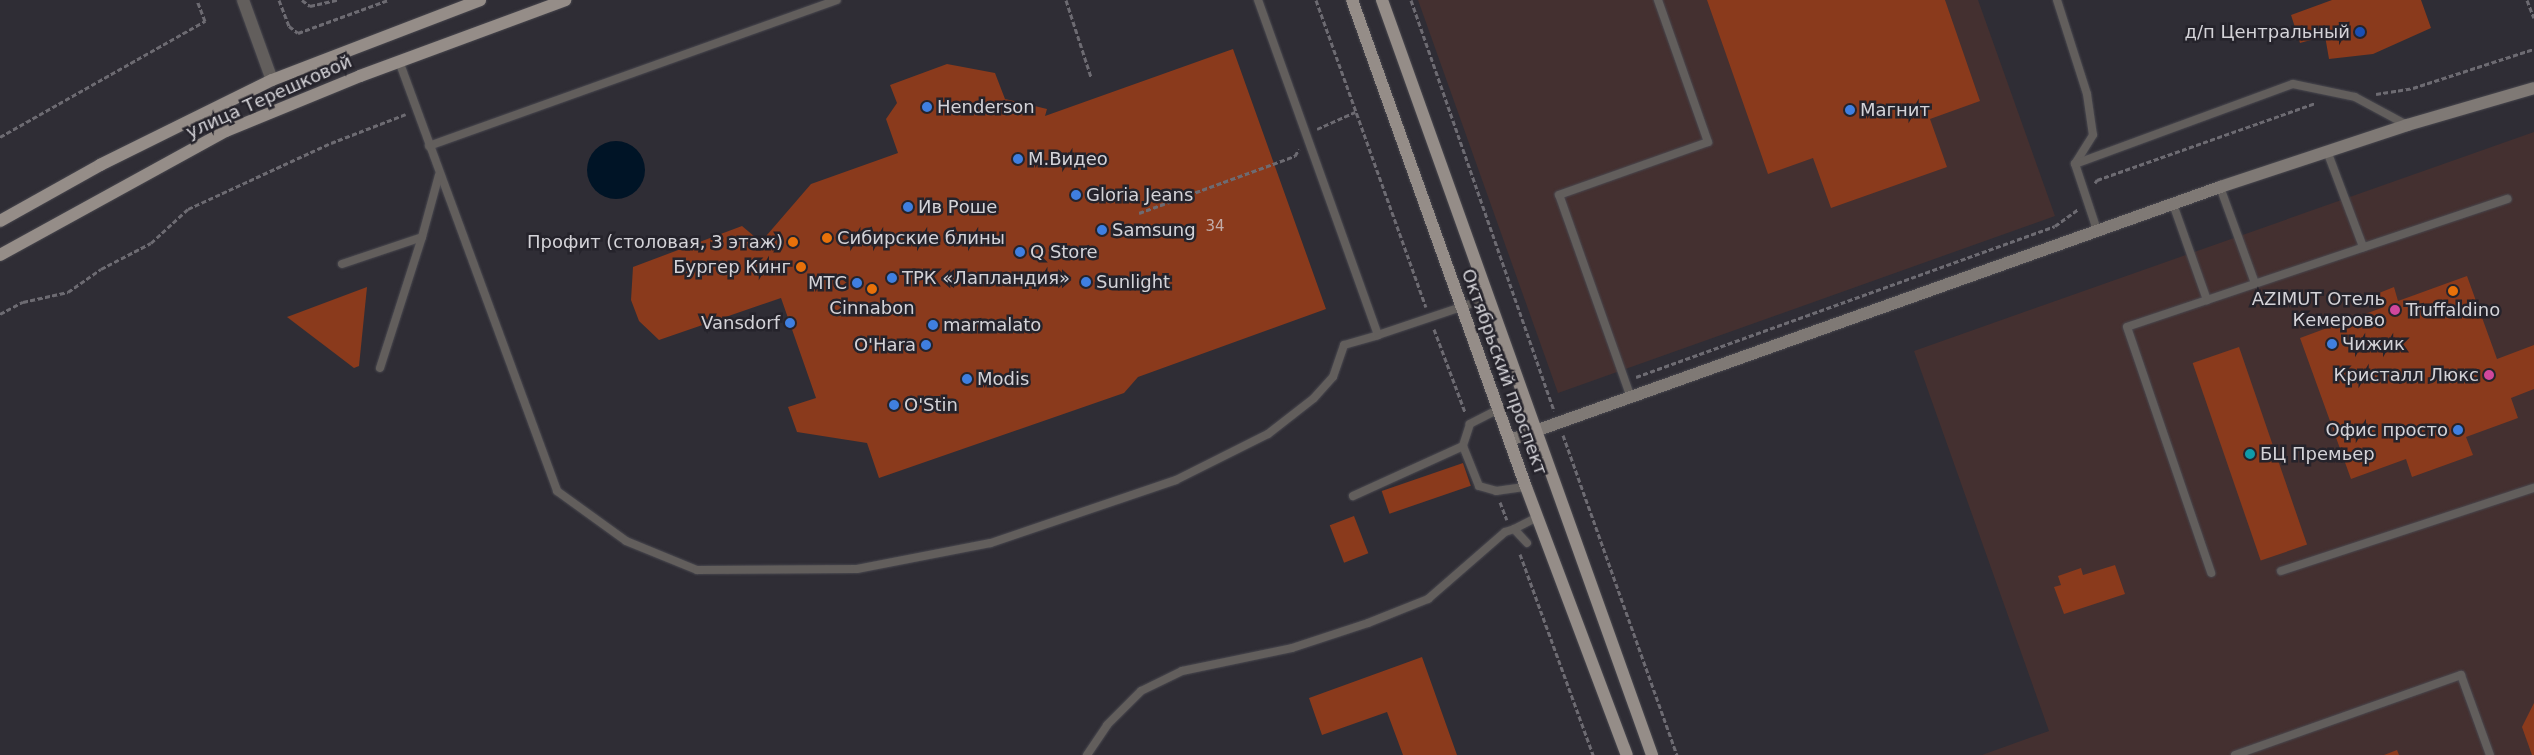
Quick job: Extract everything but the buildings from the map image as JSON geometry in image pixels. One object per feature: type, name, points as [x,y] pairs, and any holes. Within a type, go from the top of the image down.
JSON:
[{"type":"main road","name":"улица Терешковой","points":[[0,221],[100,165],[272,80],[350,47],[480,0]]},
{"type":"main road","name":"улица Терешковой","points":[[0,255],[226,131],[399,61],[565,0]]},
{"type":"main road","name":"Октябрьский проспект","points":[[1352,0],[1526,487],[1627,755]]},
{"type":"main road","name":"Октябрьский проспект","points":[[1382,0],[1652,755]]},
{"type":"street","points":[[243,0],[272,80]]},
{"type":"street","points":[[1510,440],[1630,395],[2327,150],[2534,88]]},
{"type":"lane","points":[[429,146],[837,0]]},
{"type":"lane","points":[[1258,0],[1378,335]]},
{"type":"lane","points":[[1630,395],[1560,194],[1708,142],[1658,0]]},
{"type":"lane","points":[[2057,0],[2087,94],[2093,135],[2075,164]]},
{"type":"lane","points":[[399,61],[556,491],[626,541],[697,570],[857,569],[991,543],[1176,480],[1268,434],[1314,398],[1333,377],[1344,346],[1488,298]]},
{"type":"lane","points":[[2075,164],[2293,84],[2355,97],[2407,125]]},
{"type":"lane","points":[[2327,150],[2363,246]]},
{"type":"lane","points":[[2075,164],[2098,230]]},
{"type":"lane","points":[[380,368],[440,174]]},
{"type":"lane","points":[[2220,187],[2255,283]]},
{"type":"lane","points":[[2211,572],[2127,327],[2507,199]]},
{"type":"lane","points":[[2173,204],[2207,300]]},
{"type":"lane","points":[[342,264],[422,237]]},
{"type":"lane","points":[[1499,409],[1470,424],[1463,446],[1479,486],[1496,492],[1526,487]]},
{"type":"lane","points":[[1353,496],[1463,446]]},
{"type":"lane","points":[[2281,571],[2534,488]]},
{"type":"lane","points":[[1087,755],[1107,725],[1141,690],[1182,671],[1292,648],[1428,599],[1505,532],[1538,517]]},
{"type":"lane","points":[[1514,529],[1526,542]]},
{"type":"lane","points":[[2235,755],[2461,675],[2490,755]]},
{"type":"path","points":[[0,137],[205,21],[197,0]]},
{"type":"path","points":[[279,0],[289,26],[298,33],[388,0]]},
{"type":"path","points":[[302,0],[310,6],[337,0]]},
{"type":"path","points":[[1066,0],[1091,77]]},
{"type":"path","points":[[1316,0],[1348,91]]},
{"type":"path","points":[[1411,0],[1558,422],[1677,755]]},
{"type":"path","points":[[2527,0],[2534,18]]},
{"type":"path","points":[[0,314],[23,302],[68,292],[101,269],[151,243],[188,209],[331,143],[416,110]]},
{"type":"path","points":[[1139,213],[1295,156],[1307,133],[1355,112]]},
{"type":"path","points":[[1517,546],[1593,755]]},
{"type":"shaded area","points":[[1418,0],[1978,0],[2055,216],[1558,393]]},
{"type":"shaded area","points":[[2534,132],[2534,755],[1982,755],[2049,731],[1914,351]]},
{"type":"water","points":[[610,141],[622,141],[637,149],[645,164],[645,176],[637,191],[622,199],[610,199],[595,191],[587,176],[587,164],[595,149]]},
{"type":"place","name":"д/п Центральный","points":[[2360,32]]},
{"type":"place","name":"Henderson","points":[[927,107]]},
{"type":"place","name":"Магнит","points":[[1850,110]]},
{"type":"place","name":"М.Видео","points":[[1018,159]]},
{"type":"place","name":"Gloria Jeans","points":[[1076,195]]},
{"type":"place","name":"Ив Роше","points":[[908,207]]},
{"type":"place","name":"Samsung","points":[[1102,230]]},
{"type":"place","name":"Сибирские блины","points":[[827,238]]},
{"type":"place","name":"Профит (столовая, 3 этаж)","points":[[793,242]]},
{"type":"place","name":"Q Store","points":[[1020,252]]},
{"type":"place","name":"Бургер Кинг","points":[[801,267]]},
{"type":"place","name":"ТРК «Лапландия»","points":[[892,278]]},
{"type":"place","name":"Sunlight","points":[[1086,282]]},
{"type":"place","name":"МТС","points":[[857,283]]},
{"type":"place","name":"Cinnabon","points":[[872,289]]},
{"type":"place","name":"Truffaldino","points":[[2453,291]]},
{"type":"place","name":"AZIMUT Отель Кемерово","points":[[2395,310]]},
{"type":"place","name":"Vansdorf","points":[[790,323]]},
{"type":"place","name":"marmalato","points":[[933,325]]},
{"type":"place","name":"Чижик","points":[[2332,344]]},
{"type":"place","name":"O'Hara","points":[[926,345]]},
{"type":"place","name":"Кристалл Люкс","points":[[2489,375]]},
{"type":"place","name":"Modis","points":[[967,379]]},
{"type":"place","name":"O'Stin","points":[[894,405]]},
{"type":"place","name":"Офис просто","points":[[2458,430]]},
{"type":"place","name":"БЦ Премьер","points":[[2250,454]]}]
